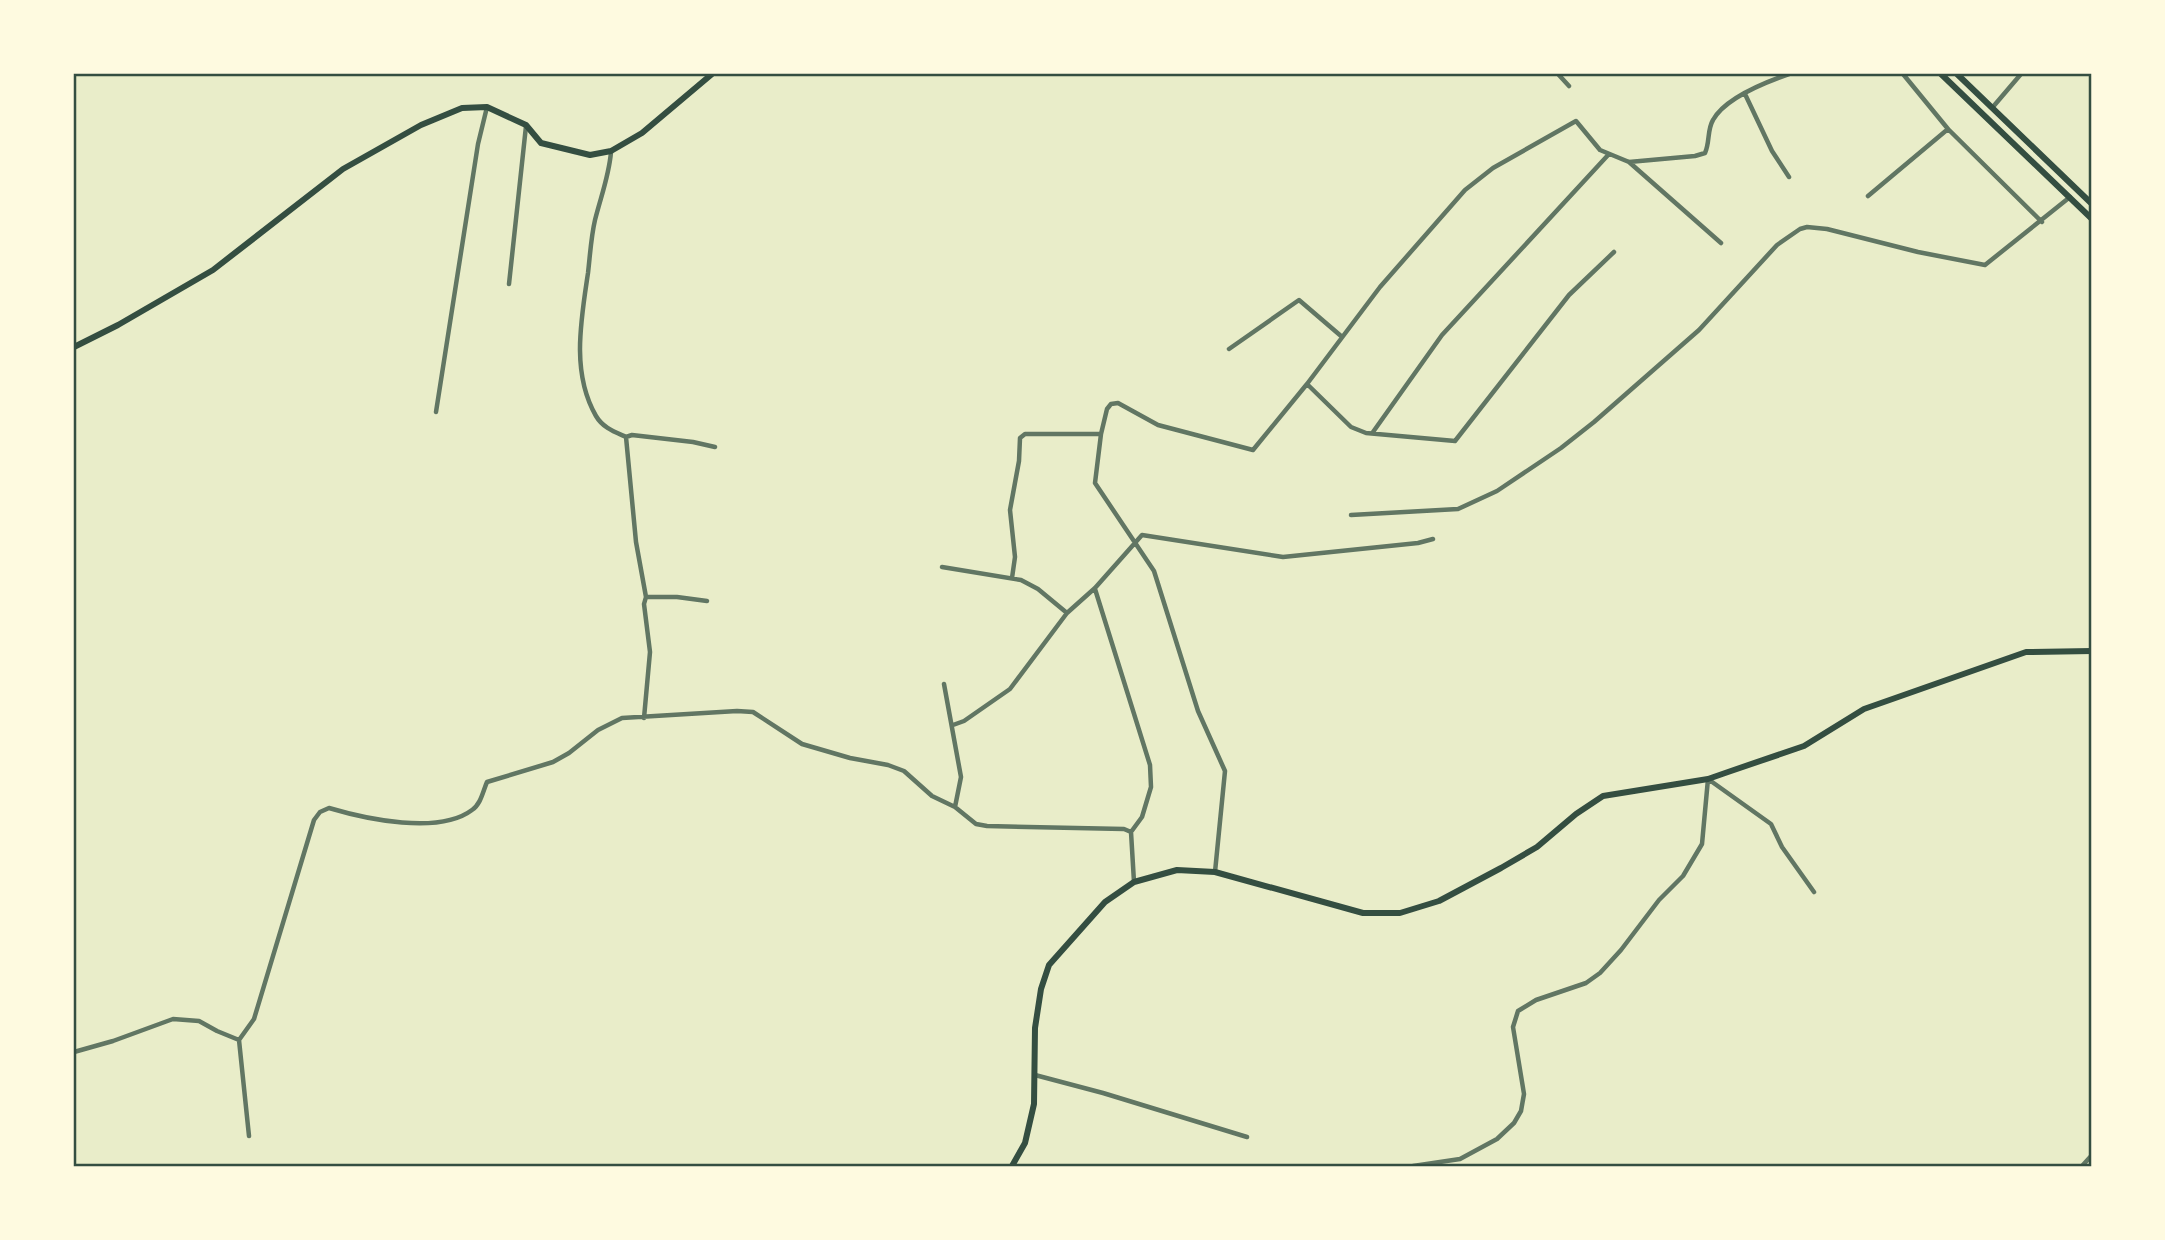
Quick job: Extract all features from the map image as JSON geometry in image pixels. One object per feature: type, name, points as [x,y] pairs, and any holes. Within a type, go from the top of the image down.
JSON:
[{"type":"main road","points":[[74,347],[213,270],[343,169],[421,125],[462,108],[487,107],[526,125],[541,143],[590,155],[611,151],[642,133],[712,74]]},
{"type":"main road","points":[[1941,74],[2091,219]]},
{"type":"main road","points":[[1958,74],[2091,204]]},
{"type":"main road","points":[[2048,176],[2056,170]]},
{"type":"main road","points":[[1012,1167],[1025,1143],[1034,1104],[1035,1028],[1041,989],[1049,965],[1105,902],[1134,882],[1177,870],[1215,872],[1363,913],[1400,913],[1439,901],[1502,868],[1604,796],[1708,779],[1804,746],[1864,709],[2026,652],[2091,651]]},
{"type":"street","points":[[1558,74],[1569,86]]},
{"type":"street","points":[[1629,162],[1705,153],[1710,144],[1711,122],[1722,109],[1745,94],[1789,74]]},
{"type":"street","points":[[1903,74],[1948,129],[2042,222]]},
{"type":"street","points":[[1992,108],[2021,74]]},
{"type":"street","points":[[1745,94],[1772,151],[1789,177]]},
{"type":"street","points":[[436,412],[478,144],[487,107]]},
{"type":"street","points":[[1215,872],[1225,771],[1198,711],[1154,571],[1095,483],[1101,434],[1107,409],[1111,404],[1118,403],[1158,425],[1253,450],[1380,287],[1465,190],[1493,168],[1576,121],[1600,150],[1629,162],[1721,243]]},
{"type":"street","points":[[509,285],[526,125]]},
{"type":"street","points":[[1868,196],[1948,129]]},
{"type":"street","points":[[611,151],[610,171],[595,222],[581,324],[579,358],[586,389],[597,416],[608,429],[626,437],[632,435],[715,447]]},
{"type":"street","points":[[1372,433],[1442,335],[1610,154]]},
{"type":"street","points":[[1351,515],[1458,509],[1497,491],[1561,449],[1594,422],[1699,330],[1777,245],[1800,229],[1827,229],[1918,252],[1985,265],[2070,197]]},
{"type":"street","points":[[1307,384],[1351,427],[1366,433],[1455,441],[1569,295],[1614,252]]},
{"type":"street","points":[[1229,349],[1299,300],[1341,337]]},
{"type":"street","points":[[1012,578],[1015,557],[1010,510],[1019,461],[1020,438],[1026,434],[1101,434]]},
{"type":"street","points":[[626,437],[636,542],[646,597],[644,604],[650,652],[644,718]]},
{"type":"street","points":[[953,725],[964,721],[1010,689],[1067,613],[1095,588],[1142,535],[1283,557],[1433,540]]},
{"type":"street","points":[[942,567],[1021,580],[1038,589],[1067,613]]},
{"type":"street","points":[[1095,588],[1150,765],[1150,787],[1142,817],[1131,832],[1134,882]]},
{"type":"street","points":[[646,597],[707,601]]},
{"type":"street","points":[[944,684],[961,777],[955,807]]},
{"type":"street","points":[[249,1136],[239,1040],[254,1019],[313,820],[328,808],[389,823],[451,821],[474,810],[481,800],[486,782],[553,762],[598,730],[622,718],[752,712],[802,744],[904,771],[932,796],[955,807],[976,824],[1124,829],[1131,832]]},
{"type":"street","points":[[1708,779],[1771,824],[1782,847],[1814,892]]},
{"type":"street","points":[[1413,1167],[1460,1159],[1497,1139],[1514,1123],[1521,1111],[1524,1094],[1513,1027],[1518,1011],[1536,1000],[1586,983],[1600,973],[1658,900],[1683,876],[1702,844],[1708,779]]},
{"type":"street","points":[[74,1052],[173,1019],[199,1021],[239,1040]]},
{"type":"street","points":[[1035,1075],[1247,1137]]},
{"type":"street","points":[[2082,1167],[2091,1155]]}]
